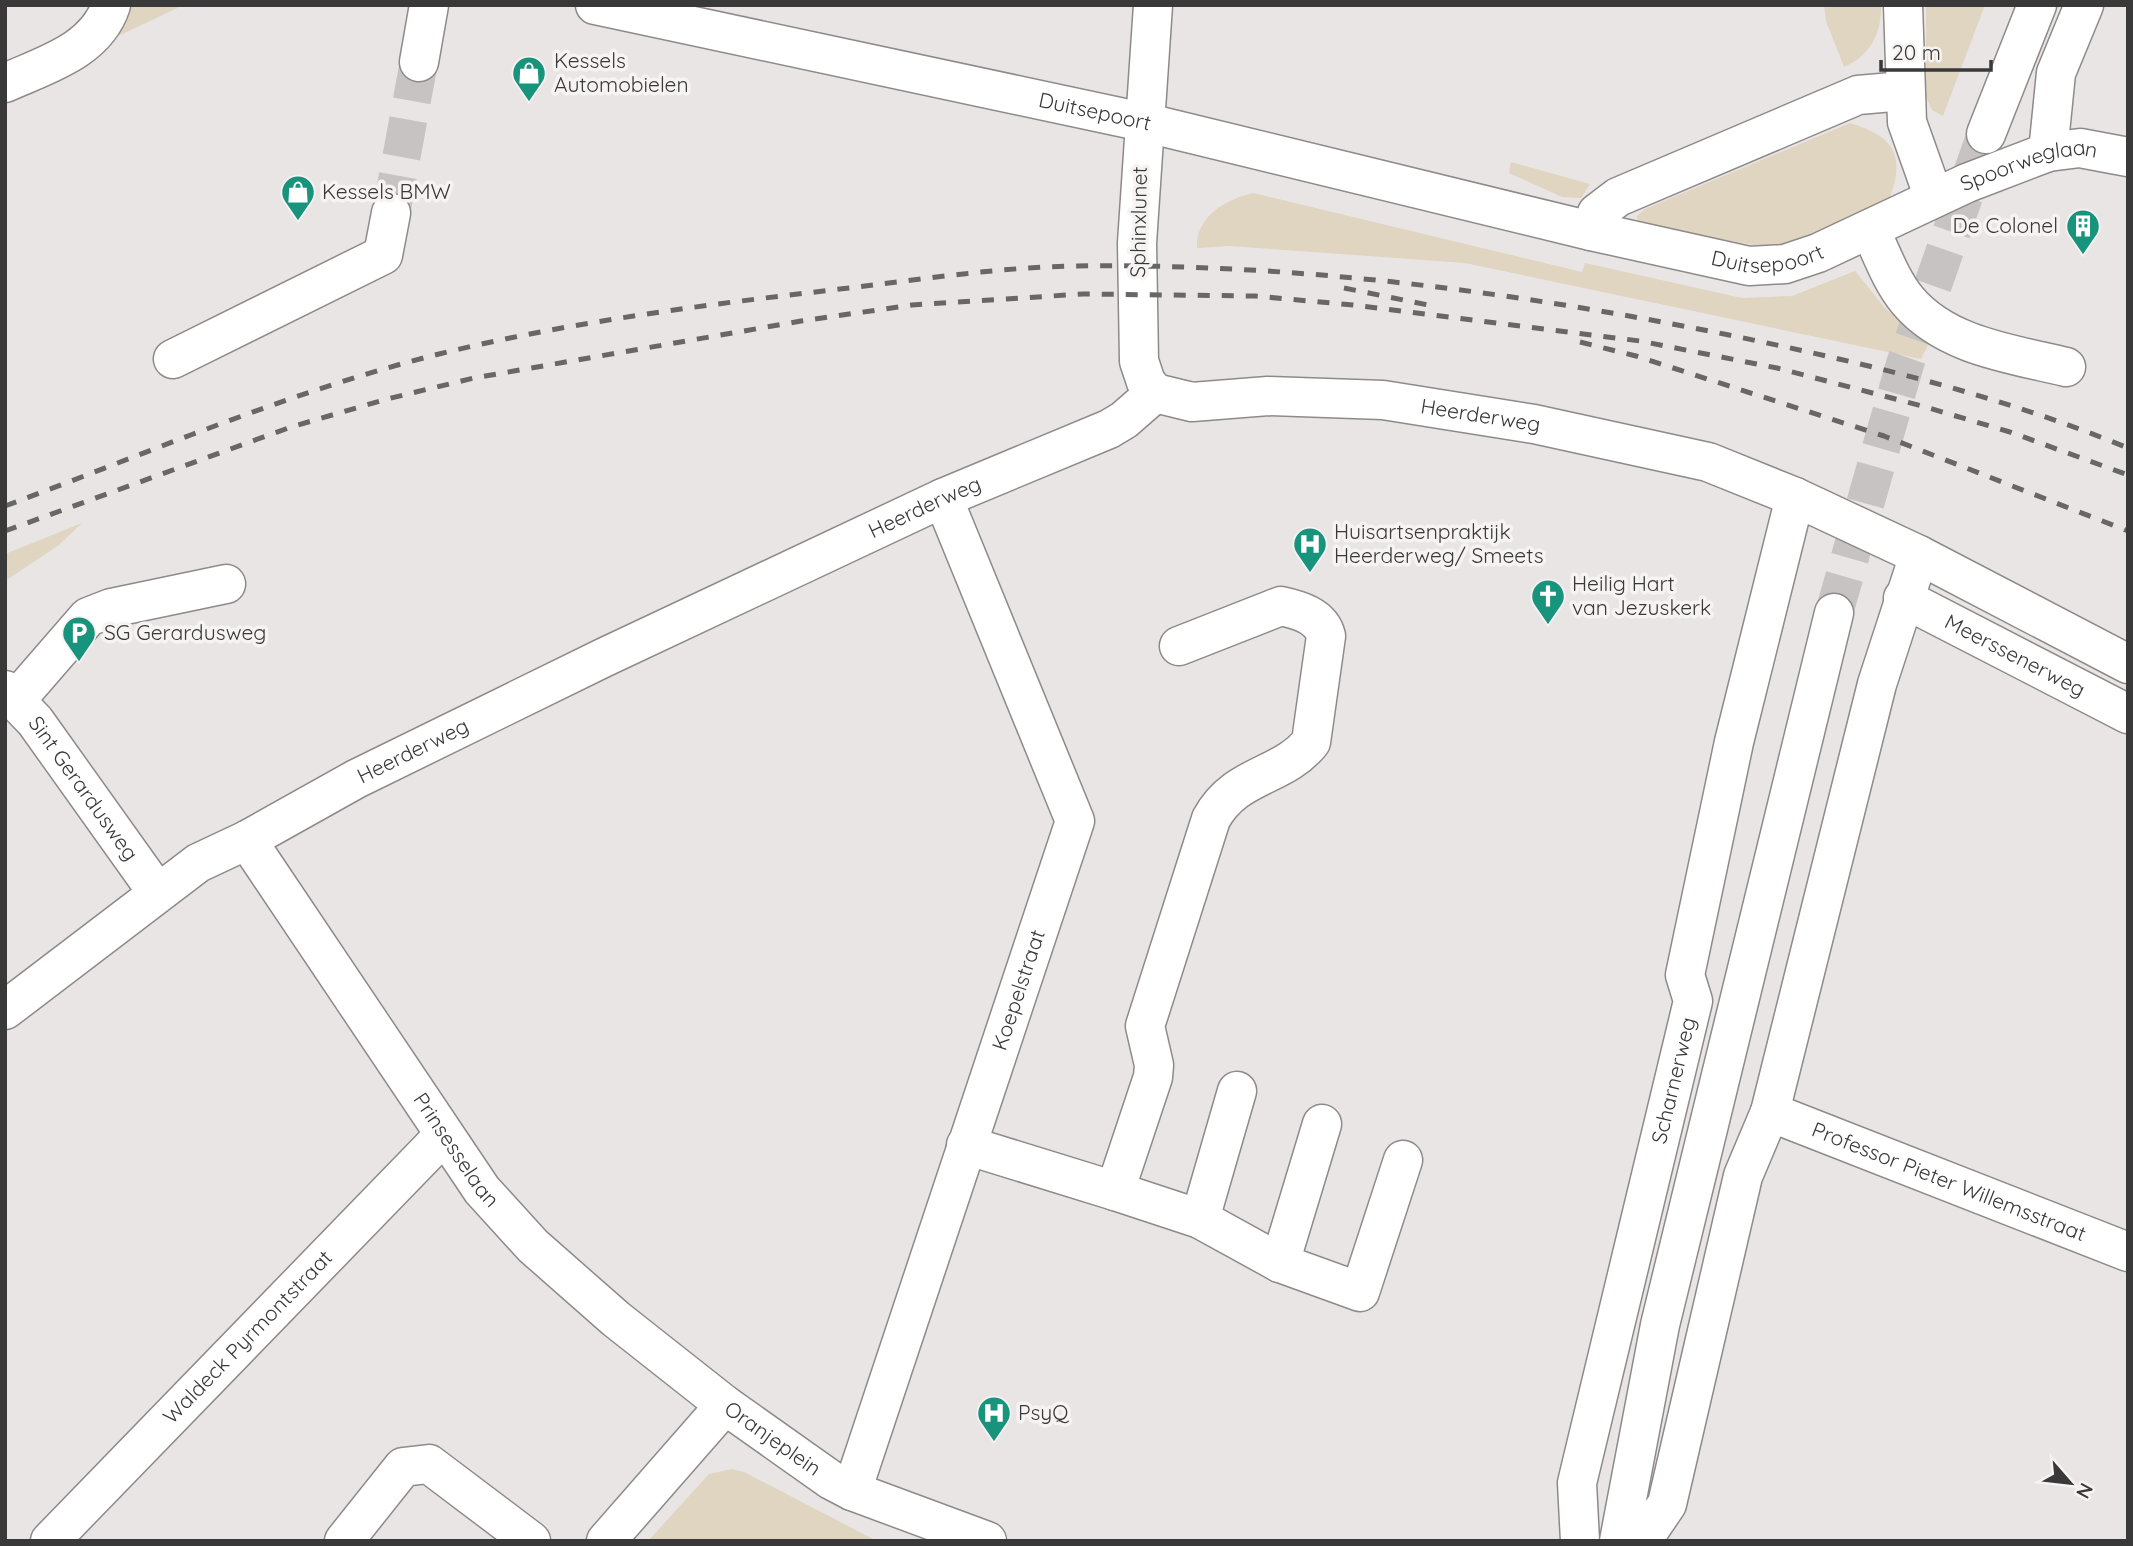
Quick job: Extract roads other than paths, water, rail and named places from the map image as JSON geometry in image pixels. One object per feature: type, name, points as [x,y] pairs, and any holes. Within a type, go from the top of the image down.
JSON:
[{"type":"street","points":[[5,83],[64,57],[89,40],[103,25],[111,5]]},
{"type":"street","points":[[419,62],[429,5]]},
{"type":"street","name":"Duitsepoort","points":[[595,5],[1143,122],[1591,231],[1749,266],[1785,264],[1870,229],[1934,198]]},
{"type":"street","name":"Sphinxlunet","points":[[1153,5],[1143,122],[1137,243],[1139,361],[1146,382],[1156,393]]},
{"type":"street","points":[[1903,5],[1907,122],[1934,198]]},
{"type":"street","points":[[1986,134],[2037,5]]},
{"type":"street","points":[[2048,152],[2056,73],[2084,5]]},
{"type":"street","points":[[1591,231],[1597,213],[1618,197],[1858,95],[1904,91]]},
{"type":"street","name":"Spoorweglaan","points":[[1934,198],[2048,152],[2080,148],[2128,157]]},
{"type":"street","points":[[173,359],[383,255],[391,213]]},
{"type":"street","points":[[1870,229],[1902,292],[1928,319],[1995,351],[2066,366]]},
{"type":"street","name":"Heerderweg","points":[[5,1010],[198,863],[247,840],[418,748],[943,498],[1109,429],[1156,393],[1192,402],[1268,396],[1383,400],[1534,424],[1708,462],[1795,496],[1919,555]]},
{"type":"street","name":"Scharnerweg","points":[[1580,1541],[1577,1483],[1693,1002],[1685,975],[1734,742],[1795,496]]},
{"type":"street","name":"Koepelstraat","points":[[852,1491],[1075,821],[943,498]]},
{"type":"street","points":[[1642,1541],[1667,1504],[1743,1175],[1770,1112],[1877,684],[1919,555]]},
{"type":"street","name":"Meerssenerweg","points":[[1919,555],[2128,664]]},
{"type":"street","points":[[10,695],[88,617],[111,608],[226,584]]},
{"type":"street","name":"Meerssenerweg","points":[[1903,598],[2128,713]]},
{"type":"street","points":[[1115,1191],[1153,1077],[1154,1065],[1145,1027],[1211,819],[1227,794],[1292,759],[1311,743],[1326,636],[1320,622],[1281,606],[1179,646]]},
{"type":"street","name":"Scharnerweg","points":[[1619,1541],[1661,1325],[1834,613]]},
{"type":"street","name":"Sint Gerardusweg","points":[[10,695],[35,720],[157,892]]},
{"type":"street","name":"Prinsesselaan","points":[[247,840],[482,1190],[533,1246],[616,1318],[725,1405]]},
{"type":"street","points":[[1200,1219],[1237,1091]]},
{"type":"street","name":"Professor Pieter Willemsstraat","points":[[1770,1112],[2128,1252]]},
{"type":"street","points":[[1280,1263],[1322,1124]]},
{"type":"street","name":"Waldeck Pyrmontstraat","points":[[50,1541],[444,1135]]},
{"type":"street","points":[[967,1144],[1200,1219],[1280,1263],[1360,1292],[1403,1160]]},
{"type":"street","name":"Scharnerweg","points":[[1595,1541],[1661,1325]]},
{"type":"street","name":"Oranjeplein","points":[[606,1541],[725,1405],[831,1480],[852,1491],[987,1541]]},
{"type":"street","points":[[344,1541],[404,1467],[429,1464],[531,1541]]},
{"type":"tunnel","points":[[391,213],[419,62]]},
{"type":"tunnel","points":[[1834,613],[1905,364],[1986,134]]},
{"type":"railway","points":[[5,506],[274,404],[384,369],[489,342],[591,323],[746,300],[991,271],[1077,266],[1159,266],[1323,275],[1487,293],[1649,320],[1780,346],[1931,382],[2030,412],[2128,448]]},
{"type":"railway","points":[[1344,288],[1433,306]]},
{"type":"railway","points":[[5,531],[291,427],[387,399],[474,378],[801,321],[912,305],[1083,294],[1255,296],[1353,305],[1640,341],[1777,368],[1922,406],[2010,432],[2128,475]]},
{"type":"railway","points":[[1580,342],[1636,356],[1884,436],[2128,531]]},
{"type":"place","name":"Kessels Automobielen","points":[[529,103]]},
{"type":"place","name":"Kessels BMW","points":[[298,222]]},
{"type":"place","name":"De Colonel","points":[[2083,256]]},
{"type":"place","name":"Huisartsenpraktijk Heerderweg/ Smeets","points":[[1310,574]]},
{"type":"place","name":"Heilig Hart van Jezuskerk","points":[[1548,626]]},
{"type":"place","name":"SG Gerardusweg","points":[[79,663]]},
{"type":"place","name":"PsyQ","points":[[994,1443]]}]
